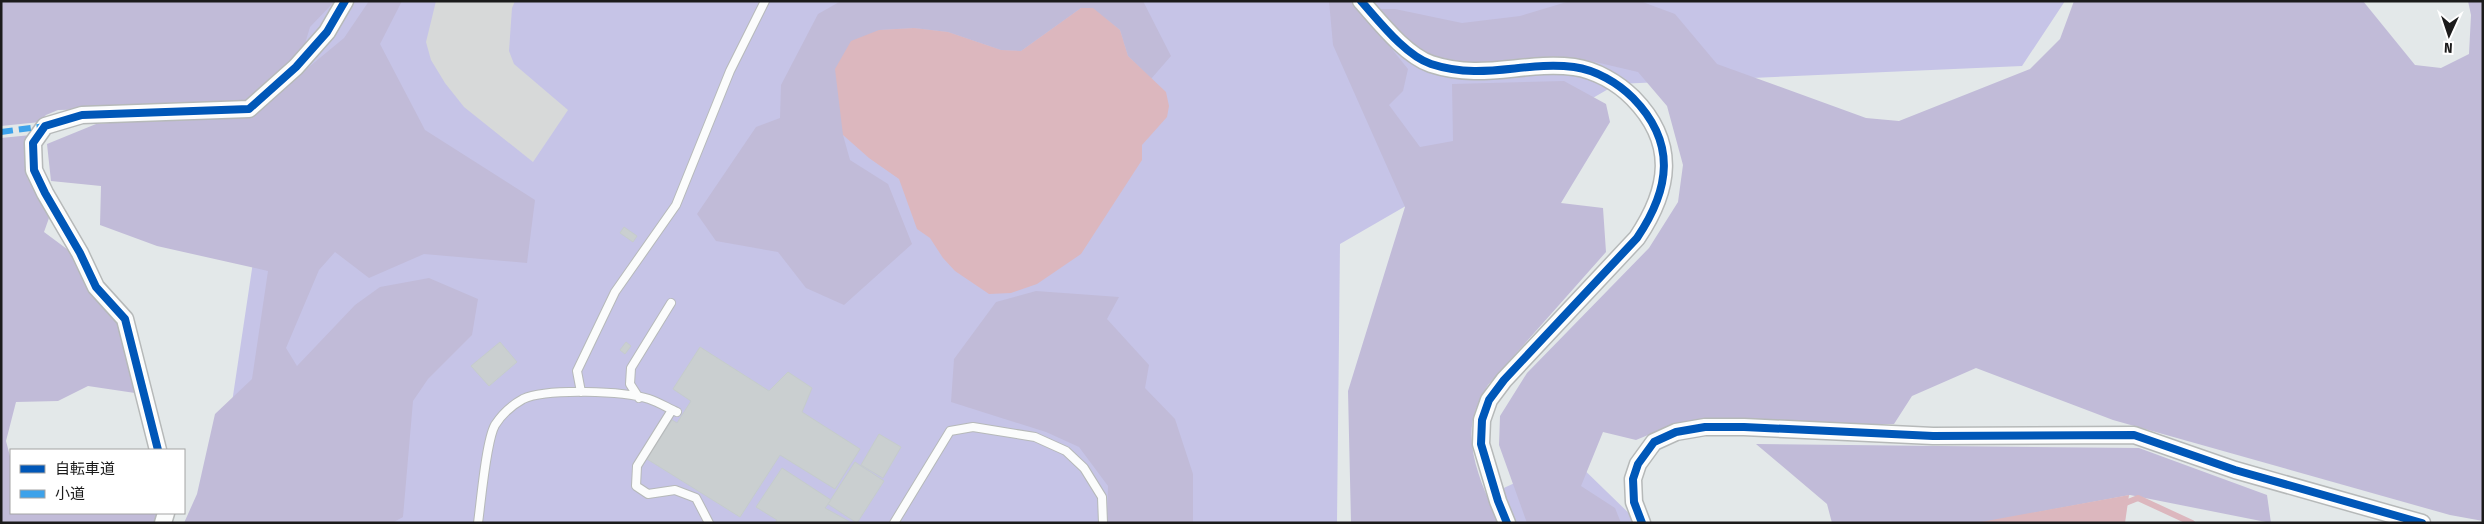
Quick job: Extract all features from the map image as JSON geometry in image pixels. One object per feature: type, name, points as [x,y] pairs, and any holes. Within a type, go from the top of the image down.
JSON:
[{"type":"street","points":[[158,449],[126,319],[96,287],[80,253],[45,193],[34,170],[33,143],[45,126],[82,115],[249,109],[296,67],[327,32],[345,1]]},
{"type":"street","points":[[1361,1],[1394,39],[1429,63],[1463,72],[1490,72],[1514,67],[1574,67],[1597,74],[1623,88],[1649,114],[1660,134],[1664,173],[1652,216],[1637,238],[1504,380],[1489,400],[1482,420],[1481,444],[1498,501],[1507,523]]},
{"type":"street","points":[[1642,523],[1634,502],[1633,479],[1638,464],[1654,442],[1676,432],[1705,427],[1744,427],[1933,436],[2134,435],[2235,470],[2422,523]]},
{"type":"lane","points":[[581,392],[577,371],[615,292],[676,205],[730,71],[765,1]]},
{"type":"lane","points":[[639,398],[630,384],[631,368],[671,303]]},
{"type":"lane","points":[[478,523],[486,461],[494,427],[505,412],[524,399],[552,394],[581,392],[649,399],[674,411],[637,466],[636,486],[648,494],[675,490],[696,498],[709,523]]},
{"type":"lane","points":[[894,523],[950,432],[973,427],[1035,437],[1066,451],[1084,468],[1102,497],[1103,523]]},
{"type":"shaded area","points":[[1,1],[335,1],[310,27],[304,47],[249,106],[58,110],[46,115],[40,122],[1,126]]},
{"type":"shaded area","points":[[319,1],[2065,1],[2022,66],[1617,84],[1340,244],[1337,523],[214,523],[288,28]]},
{"type":"shaded area","points":[[369,1],[402,1],[380,44],[425,130],[535,200],[527,263],[424,254],[369,278],[335,252],[319,270],[286,348],[297,366],[355,305],[380,287],[429,278],[478,299],[472,335],[428,379],[413,401],[403,517],[392,523],[184,523],[197,494],[215,414],[252,379],[268,271],[157,246],[100,225],[101,186],[51,181],[47,144],[96,124],[236,113],[258,109],[344,38]]},
{"type":"shaded area","points":[[436,1],[515,1],[512,8],[509,51],[514,64],[568,110],[533,162],[464,107],[445,83],[431,60],[426,42]]},
{"type":"shaded area","points":[[841,1],[1143,1],[1171,56],[1151,79],[1128,56],[1120,30],[1093,9],[1081,8],[1021,51],[1001,50],[948,32],[914,28],[879,30],[843,135],[850,160],[888,184],[912,244],[844,305],[806,288],[778,252],[716,241],[697,214],[756,127],[780,118],[781,85],[818,14]]},
{"type":"shaded area","points":[[1329,1],[1353,1],[1408,69],[1403,91],[1389,105],[1420,147],[1453,141],[1452,84],[1564,81],[1606,104],[1610,122],[1561,203],[1603,208],[1606,252],[1488,385],[1477,406],[1472,423],[1473,452],[1481,482],[1499,523],[1351,523],[1348,391],[1405,207],[1333,45]]},
{"type":"shaded area","points":[[1570,1],[1640,1],[1675,14],[1717,64],[1866,118],[1899,121],[2030,69],[2060,39],[2074,1],[2363,1],[2415,65],[2441,68],[2469,54],[2471,15],[2468,1],[2483,1],[2483,521],[2450,515],[2113,420],[1976,368],[1912,396],[1894,424],[1670,426],[1636,440],[1603,432],[1581,486],[1615,508],[1621,523],[1527,523],[1499,445],[1500,416],[1527,373],[1649,248],[1678,202],[1683,165],[1667,106],[1638,72],[1591,61],[1519,59],[1466,65],[1430,55],[1408,42],[1375,9],[1395,9],[1462,23],[1520,16]]},
{"type":"shaded area","points":[[1081,8],[1093,8],[1120,30],[1128,56],[1166,92],[1169,106],[1167,117],[1142,145],[1142,160],[1081,254],[1037,284],[1011,293],[989,294],[955,271],[943,258],[930,238],[917,229],[899,179],[869,158],[843,135],[835,69],[851,41],[879,30],[914,28],[948,32],[1001,50],[1021,51]]},
{"type":"shaded area","points":[[31,135],[27,177],[49,218],[44,232],[75,255],[118,320],[135,393],[88,386],[58,401],[16,402],[6,441],[10,456],[10,514],[158,514],[155,523],[1,523],[1,138]]},
{"type":"shaded area","points":[[1036,291],[1119,297],[1107,319],[1149,365],[1145,388],[1175,419],[1193,474],[1193,523],[1107,523],[1108,486],[1079,447],[1046,432],[951,402],[954,359],[996,302]]},
{"type":"shaded area","points":[[1756,444],[2139,448],[2267,495],[2271,523],[2130,495],[1980,523],[1832,523],[1827,504]]},
{"type":"shaded area","points":[[1571,457],[1639,523],[1428,523]]},
{"type":"shaded area","points":[[2129,495],[2125,523],[1980,523],[1981,522]]},
{"type":"building","points":[[624,227],[637,236],[633,242],[620,233]]},
{"type":"building","points":[[500,342],[517,362],[489,386],[471,366]]},
{"type":"building","points":[[626,342],[631,346],[625,354],[620,350]]},
{"type":"building","points":[[700,347],[769,391],[788,372],[812,388],[802,412],[860,449],[835,489],[780,455],[740,517],[647,459],[672,420],[677,423],[691,401],[673,389]]},
{"type":"building","points":[[879,434],[901,447],[883,478],[861,465]]},
{"type":"building","points":[[855,462],[884,481],[857,523],[828,504]]},
{"type":"building","points":[[782,468],[831,500],[825,508],[852,523],[775,523],[777,520],[756,507]]},
{"type":"waterway","points":[[2123,504],[2138,498],[2192,523]]},
{"type":"marked path","points":[[1,132],[45,126]]},
{"type":"cycle path","points":[[158,449],[125,319],[96,287],[80,253],[45,193],[34,170],[33,143],[45,126],[82,115],[249,109],[296,67],[327,32],[345,1]]},
{"type":"cycle path","points":[[1361,1],[1402,45],[1421,60],[1431,64],[1468,71],[1537,66],[1574,67],[1598,74],[1614,82],[1633,98],[1647,115],[1657,132],[1662,149],[1664,167],[1662,184],[1648,220],[1637,238],[1504,380],[1489,400],[1482,420],[1481,444],[1498,501],[1507,523]]},
{"type":"cycle path","points":[[1642,523],[1634,502],[1633,479],[1638,464],[1654,442],[1676,432],[1705,427],[1744,427],[1933,436],[2134,435],[2235,470],[2422,523]]}]
